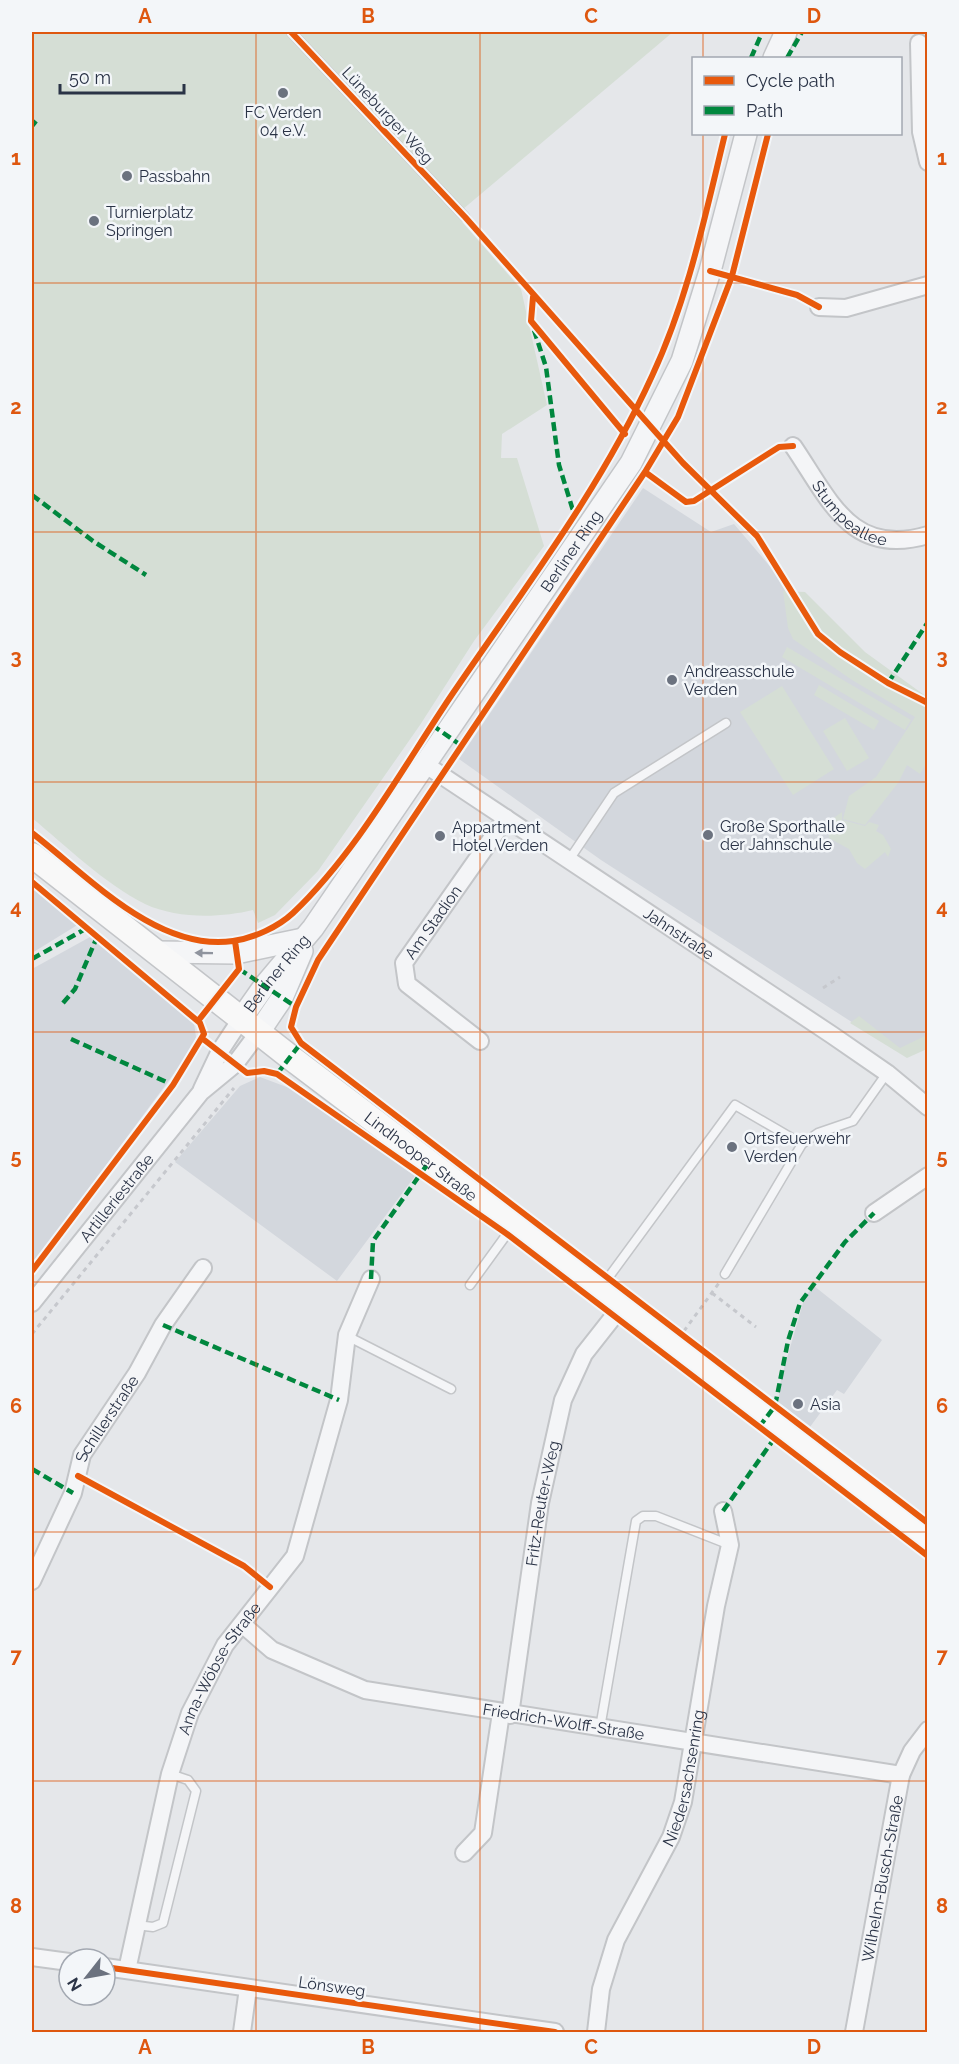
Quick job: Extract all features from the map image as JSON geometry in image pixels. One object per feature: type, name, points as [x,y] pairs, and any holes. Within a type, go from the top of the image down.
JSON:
[{"type":"main road","name":"Lindhooper Straße","points":[[32,855],[250,1026],[927,1540]]},
{"type":"street","points":[[774,57],[782,33]]},
{"type":"street","points":[[919,43],[921,132],[927,162]]},
{"type":"street","name":"Berliner Ring","points":[[250,1026],[308,934],[631,463],[682,361],[710,271],[746,135]]},
{"type":"street","points":[[819,307],[846,308],[927,285]]},
{"type":"street","name":"Stumpeallee","points":[[793,446],[834,506],[867,536],[898,541],[927,535]]},
{"type":"street","name":"Jahnstraße","points":[[426,765],[887,1073],[927,1107]]},
{"type":"street","name":"Am Stadion","points":[[480,1041],[407,984],[404,963],[506,818]]},
{"type":"street","points":[[157,952],[236,952],[308,934]]},
{"type":"street","name":"Artilleriestraße","points":[[32,1303],[201,1092],[220,1051],[250,1026]]},
{"type":"street","points":[[874,1213],[927,1176]]},
{"type":"street","name":"Schillerstraße","points":[[32,1581],[73,1493],[82,1455],[137,1373],[163,1325],[203,1268]]},
{"type":"street","name":"Anna-Wöbse-Straße","points":[[127,1970],[170,1774],[190,1713],[225,1645],[295,1556],[339,1400],[347,1335],[371,1279]]},
{"type":"street","name":"Fritz-Reuter-Weg","points":[[464,1853],[483,1833],[506,1714],[540,1503],[563,1400],[584,1354],[621,1307]]},
{"type":"street","name":"Niedersachsenring","points":[[596,2032],[601,1989],[616,1940],[671,1838],[683,1802],[716,1606],[730,1545],[723,1511]]},
{"type":"street","name":"Friedrich-Wolff-Straße","points":[[242,1624],[272,1650],[365,1690],[901,1775]]},
{"type":"street","name":"Wilhelm-Busch-Straße","points":[[854,2032],[901,1775],[912,1751],[927,1730]]},
{"type":"street","points":[[32,1957],[57,1960]]},
{"type":"street","name":"Lönsweg","points":[[117,1969],[555,2032]]},
{"type":"street","points":[[242,2032],[248,1988]]},
{"type":"lane","name":"Lüneburger Weg","points":[[291,32],[465,217]]},
{"type":"lane","points":[[568,860],[614,793],[726,723]]},
{"type":"lane","points":[[725,1274],[802,1144],[818,1133],[853,1120],[887,1073]]},
{"type":"lane","points":[[599,1291],[735,1105],[802,1144]]},
{"type":"lane","points":[[470,1285],[513,1225]]},
{"type":"lane","points":[[347,1335],[451,1389]]},
{"type":"lane","points":[[600,1728],[636,1521],[643,1516],[656,1516],[730,1545]]},
{"type":"lane","points":[[136,1925],[153,1927],[163,1923],[196,1791],[188,1780],[170,1774]]},
{"type":"path","points":[[823,988],[840,977]]},
{"type":"path","points":[[32,1334],[122,1221],[239,1082]]},
{"type":"path","points":[[681,1335],[725,1274]]},
{"type":"path","points":[[712,1293],[756,1327]]},
{"type":"shaded area","points":[[32,32],[673,32],[456,215],[521,289],[547,405],[502,434],[501,458],[517,458],[544,546],[474,641],[420,725],[318,871],[275,915],[258,923],[253,910],[227,915],[199,916],[157,909],[145,904],[115,886],[32,818]]},
{"type":"shaded area","points":[[643,488],[711,532],[734,524],[801,603],[927,704],[927,1040],[895,1050],[601,860],[459,759]]},
{"type":"shaded area","points":[[783,591],[805,592],[865,652],[927,697],[927,762],[920,774],[907,765],[898,783],[865,825],[843,819],[849,796],[876,777],[915,717],[852,680],[793,639],[788,628]]},
{"type":"shaded area","points":[[787,647],[911,720],[905,730],[782,657]]},
{"type":"shaded area","points":[[819,685],[879,721],[874,730],[814,695]]},
{"type":"shaded area","points":[[782,686],[834,769],[793,795],[740,712]]},
{"type":"shaded area","points":[[845,718],[869,758],[847,771],[823,731]]},
{"type":"shaded area","points":[[842,812],[842,820],[865,826],[869,822],[879,825],[876,831],[883,835],[891,849],[888,857],[885,852],[865,869],[857,863],[849,849],[829,838],[828,822]]},
{"type":"shaded area","points":[[32,887],[79,924],[32,953]]},
{"type":"shaded area","points":[[90,937],[194,1023],[196,1037],[190,1052],[32,1265],[32,969]]},
{"type":"shaded area","points":[[859,1016],[900,1048],[927,1035],[927,1049],[907,1058],[850,1023]]},
{"type":"shaded area","points":[[260,1077],[292,1089],[415,1176],[337,1281],[175,1162],[240,1086]]},
{"type":"shaded area","points":[[814,1286],[882,1340],[844,1394],[837,1390],[810,1427],[778,1402],[781,1379],[805,1296]]},
{"type":"marked path","points":[[788,57],[802,32]]},
{"type":"marked path","points":[[751,57],[761,35]]},
{"type":"marked path","points":[[32,126],[36,121]]},
{"type":"marked path","points":[[534,330],[546,367],[559,465],[575,517]]},
{"type":"marked path","points":[[32,495],[93,541],[146,575]]},
{"type":"marked path","points":[[888,683],[928,622]]},
{"type":"marked path","points":[[432,725],[462,746]]},
{"type":"marked path","points":[[32,959],[87,928]]},
{"type":"marked path","points":[[63,1003],[75,989],[97,937]]},
{"type":"marked path","points":[[239,969],[296,1007]]},
{"type":"marked path","points":[[71,1039],[173,1085]]},
{"type":"marked path","points":[[277,1074],[301,1043]]},
{"type":"marked path","points":[[371,1279],[373,1241],[429,1162]]},
{"type":"marked path","points":[[759,1427],[775,1406],[788,1341],[800,1303],[845,1242],[874,1213]]},
{"type":"marked path","points":[[163,1325],[339,1400]]},
{"type":"marked path","points":[[723,1511],[774,1439]]},
{"type":"marked path","points":[[32,1469],[73,1493]]},
{"type":"cycle path","points":[[291,32],[465,217],[683,463],[757,536],[818,634],[840,652],[888,683],[928,703]]},
{"type":"cycle path","points":[[32,833],[125,907],[177,935],[205,941],[241,940],[273,927],[293,913],[316,889],[359,836],[453,693],[559,539],[609,459],[652,376],[676,317],[695,257],[725,135]]},
{"type":"cycle path","points":[[768,135],[732,276],[678,417],[645,472],[318,960],[296,1007],[291,1027],[301,1043],[928,1523]]},
{"type":"cycle path","points":[[710,271],[797,295],[819,307]]},
{"type":"cycle path","points":[[533,297],[531,321],[625,434]]},
{"type":"cycle path","points":[[645,472],[686,502],[694,501],[779,447],[793,446]]},
{"type":"cycle path","points":[[32,882],[200,1023],[204,1034],[173,1085],[32,1271]]},
{"type":"cycle path","points":[[198,1021],[239,969],[235,941]]},
{"type":"cycle path","points":[[203,1039],[247,1073],[264,1071],[277,1074],[507,1234],[928,1556]]},
{"type":"cycle path","points":[[78,1476],[244,1566],[270,1587]]},
{"type":"cycle path","points":[[117,1969],[555,2032]]},
{"type":"place","name":"FC Verden 04 e.V.","points":[[283,93]]},
{"type":"place","name":"Passbahn","points":[[127,176]]},
{"type":"place","name":"Turnierplatz Springen","points":[[94,221]]},
{"type":"place","name":"Andreasschule Verden","points":[[672,680]]},
{"type":"place","name":"Große Sporthalle der Jahnschule","points":[[708,835]]},
{"type":"place","name":"Appartment Hotel Verden","points":[[440,836]]},
{"type":"place","name":"Ortsfeuerwehr Verden","points":[[732,1147]]},
{"type":"place","name":"Asia","points":[[798,1404]]}]
